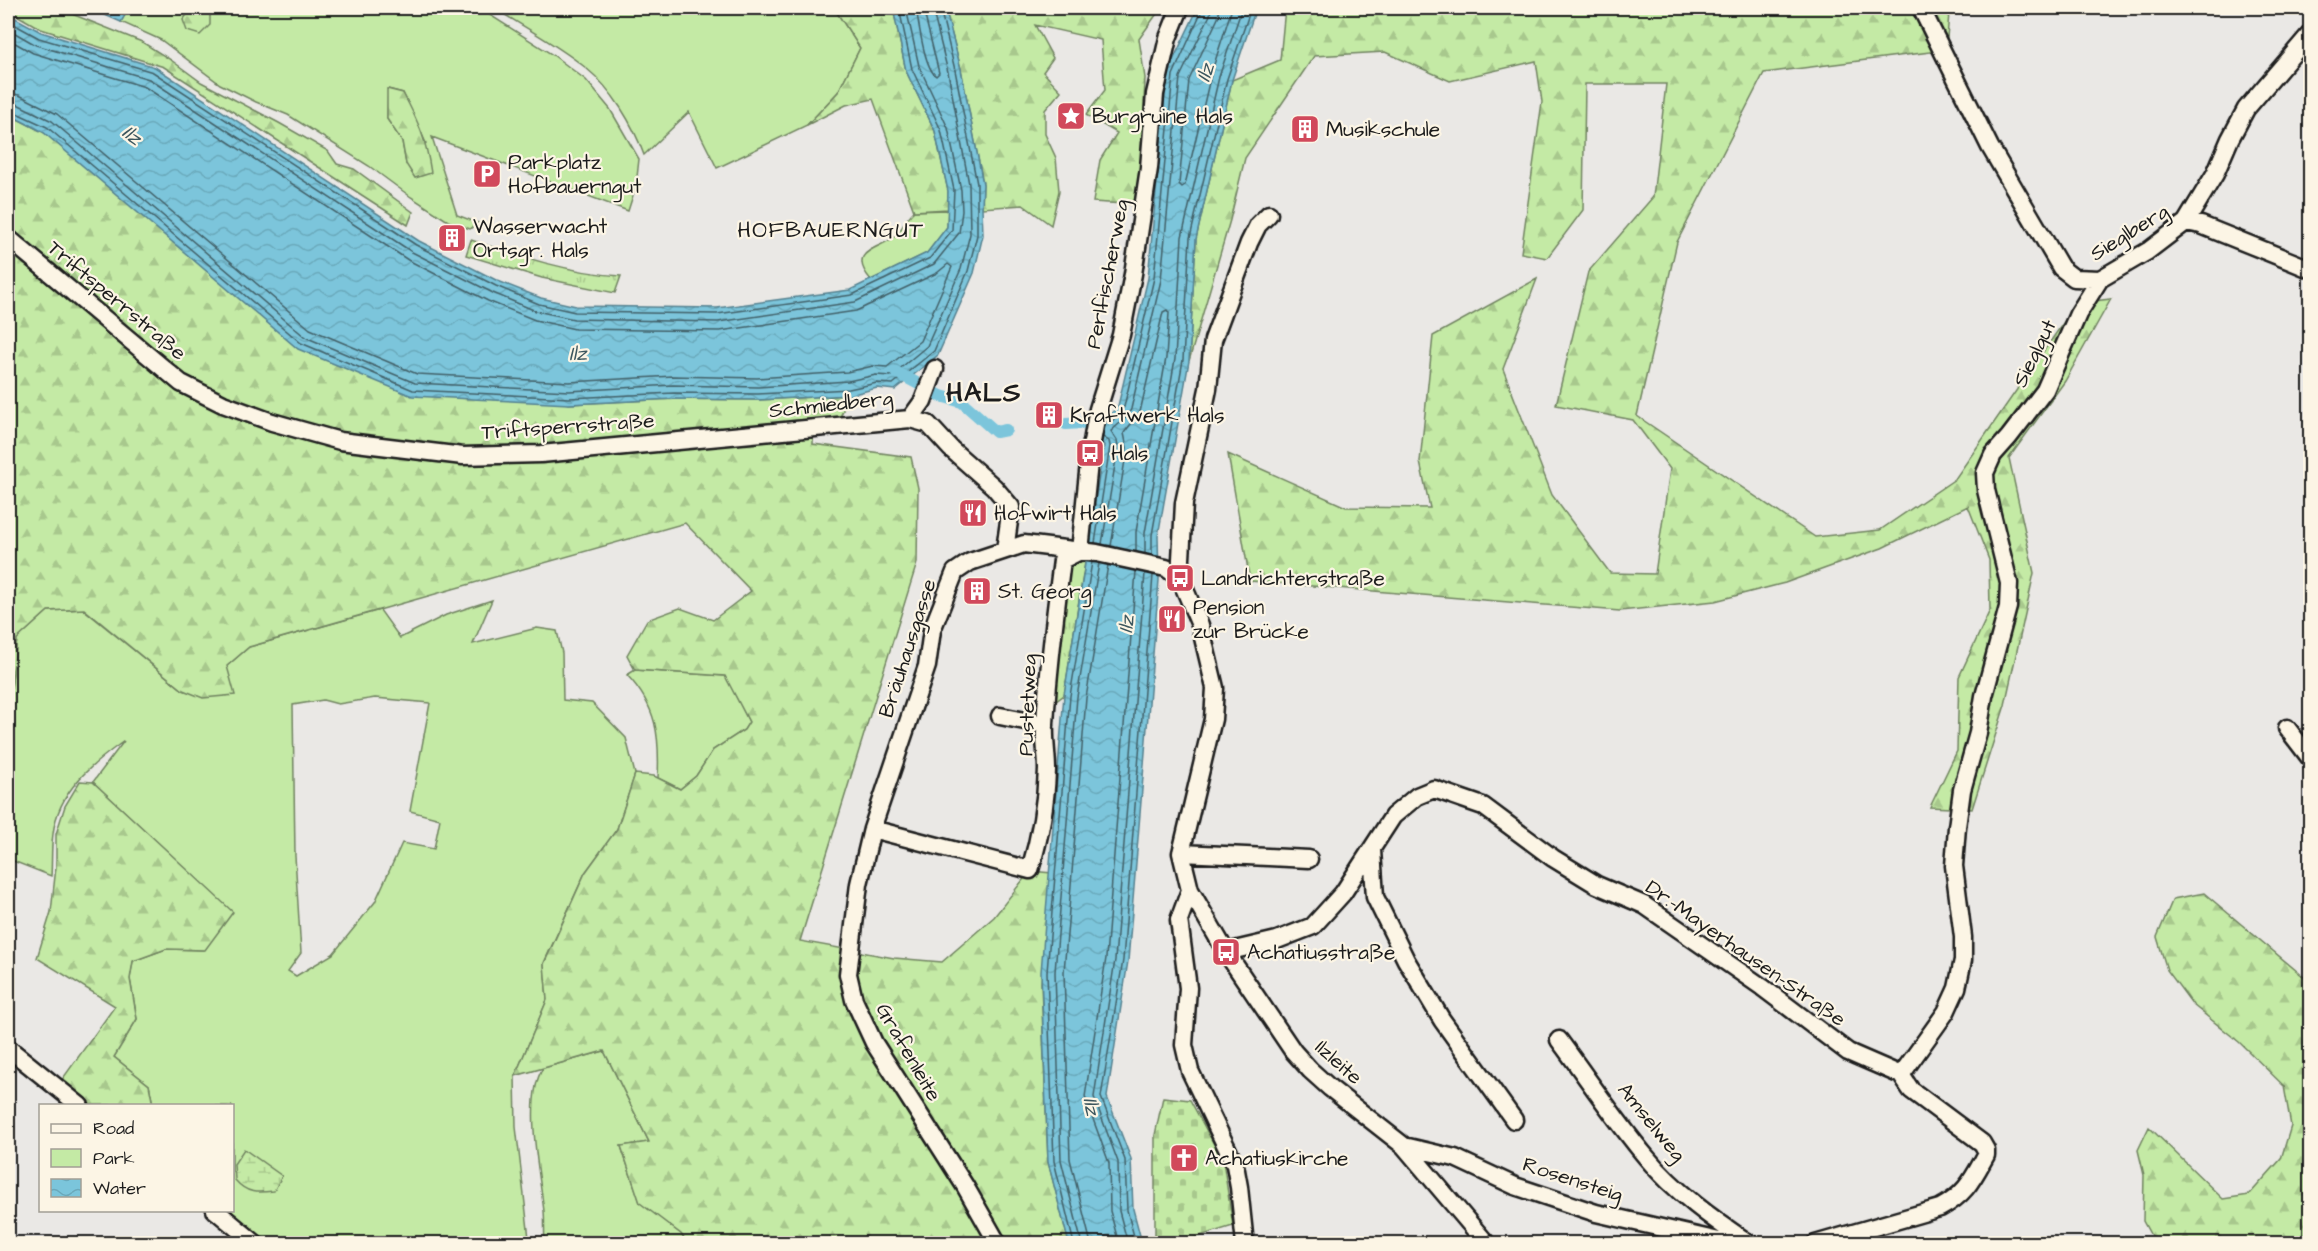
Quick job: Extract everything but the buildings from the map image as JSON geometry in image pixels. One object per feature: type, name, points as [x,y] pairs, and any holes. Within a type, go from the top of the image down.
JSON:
[{"type":"street","name":"Sieglberg","points":[[1921,8],[1990,147],[2061,268],[2074,279],[2100,279],[2148,251],[2186,222],[2215,174],[2246,109],[2310,34]]},
{"type":"street","name":"Perlfischerweg","points":[[1080,551],[1098,410],[1121,335],[1134,274],[1149,168],[1155,94],[1167,38],[1176,12]]},
{"type":"street","points":[[1245,1244],[1235,1165],[1190,1071],[1184,1046],[1188,988],[1179,920],[1190,890],[1181,852],[1213,718],[1215,688],[1200,625],[1173,573],[1184,504],[1208,388],[1213,340],[1249,243],[1258,225],[1269,214]]},
{"type":"street","points":[[2186,222],[2201,225],[2310,269]]},
{"type":"street","name":"Triftsperrstraße","points":[[8,238],[181,383],[233,408],[272,422],[340,441],[463,456],[541,454],[729,436]]},
{"type":"street","name":"Sieglgut","points":[[1902,1075],[1946,1012],[1957,988],[1963,960],[1963,937],[1954,866],[1957,827],[1962,790],[2008,607],[2009,583],[1986,490],[1985,473],[1993,455],[2045,390],[2078,314],[2100,279]]},
{"type":"street","points":[[910,419],[923,401],[933,376]]},
{"type":"street","name":"Schmiedberg","points":[[729,436],[910,419],[928,424],[951,449],[994,487],[1011,507],[1005,550]]},
{"type":"street","name":"Bräuhausgasse","points":[[872,828],[927,666],[932,630],[956,572],[970,562],[1024,544],[1080,551],[1173,573]]},
{"type":"street","name":"Pustetweg","points":[[872,828],[1030,870],[1040,835],[1045,801],[1047,768],[1045,725],[1062,560],[1080,551]]},
{"type":"street","points":[[1000,716],[1045,725]]},
{"type":"street","points":[[2287,728],[2310,758]]},
{"type":"street","name":"Dr.-Mayerhausen-Straße","points":[[1226,952],[1277,940],[1313,926],[1343,893],[1393,816],[1417,796],[1434,789],[1483,806],[1562,863],[1597,885],[1644,905],[1762,987],[1848,1052],[1902,1075]]},
{"type":"street","name":"Grafenleite","points":[[872,828],[859,884],[848,974],[854,1000],[874,1043],[965,1186],[998,1244]]},
{"type":"street","points":[[1372,850],[1375,897],[1406,960],[1442,1020],[1514,1120]]},
{"type":"street","points":[[1181,852],[1309,859]]},
{"type":"street","name":"Ilzleite","points":[[1190,890],[1226,952],[1276,1028],[1310,1070],[1404,1146],[1487,1244]]},
{"type":"street","name":"Amselweg","points":[[1559,1040],[1648,1160],[1685,1195],[1724,1227],[1750,1244]]},
{"type":"street","points":[[8,1048],[78,1104]]},
{"type":"street","points":[[1815,1244],[1940,1208],[1955,1200],[1970,1185],[1986,1155],[1982,1143],[1911,1090],[1902,1075]]},
{"type":"street","name":"Rosensteig","points":[[1404,1146],[1455,1158],[1515,1186],[1596,1214],[1732,1244]]},
{"type":"street","points":[[217,1212],[256,1244]]},
{"type":"green space","points":[[8,8],[57,8],[142,42],[201,82],[328,151],[337,164],[354,169],[413,212],[408,225],[164,67],[41,29]]},
{"type":"green space","points":[[129,8],[479,8],[553,55],[586,80],[610,109],[639,159],[636,186],[628,211],[432,137],[457,215],[478,223],[470,229],[448,221],[369,166],[288,115],[220,84],[161,40],[121,22]],"holes":[[[388,89],[403,93],[426,143],[406,164],[402,141],[387,119]]]},
{"type":"green space","points":[[192,8],[210,14],[210,25],[200,35],[187,31],[183,20]]},
{"type":"green space","points":[[494,8],[834,8],[860,48],[838,92],[807,125],[717,168],[689,112],[644,155],[621,108],[596,76],[541,36]]},
{"type":"green space","points":[[834,8],[893,8],[906,71],[935,131],[948,191],[948,209],[914,211],[873,99],[846,105],[807,125],[838,92],[860,48]]},
{"type":"green space","points":[[945,8],[1161,8],[1139,39],[1145,78],[1140,205],[1093,202],[1100,160],[1117,133],[1086,115],[1105,90],[1101,40],[1035,25],[1053,58],[1043,72],[1061,91],[1045,110],[1045,134],[1056,158],[1059,191],[1051,225],[1023,205],[982,208],[983,184],[961,69]]},
{"type":"green space","points":[[1285,8],[1944,8],[1949,13],[1946,50],[1764,73],[1677,242],[1637,416],[1815,537],[1880,530],[1955,479],[2077,303],[2111,299],[2065,381],[2009,458],[2034,573],[2005,705],[1972,809],[1930,807],[1957,751],[1959,677],[1990,610],[1989,560],[1968,506],[1882,548],[1785,583],[1715,601],[1620,611],[1250,581],[1228,454],[1346,507],[1430,508],[1420,462],[1433,336],[1537,279],[1503,369],[1552,495],[1610,573],[1655,574],[1670,469],[1633,420],[1556,405],[1588,272],[1653,197],[1666,84],[1585,84],[1583,210],[1547,258],[1521,253],[1542,102],[1536,61],[1450,81],[1385,52],[1314,56],[1245,158],[1230,220],[1189,361],[1196,239],[1232,80],[1280,60]]},
{"type":"green space","points":[[387,89],[403,93],[409,104],[427,150],[431,173],[415,178],[406,164],[402,141],[387,119]]},
{"type":"green space","points":[[8,114],[569,404],[674,399],[758,400],[850,395],[839,419],[814,420],[813,444],[911,457],[918,488],[917,563],[800,941],[894,958],[942,962],[994,917],[1030,871],[1052,873],[1041,983],[1048,1162],[1069,1243],[687,1243],[681,1234],[640,1203],[621,1146],[649,1142],[604,1051],[515,1076],[547,1000],[544,964],[585,873],[617,829],[635,774],[654,776],[680,789],[696,776],[713,750],[744,730],[749,722],[725,676],[635,670],[627,655],[647,620],[680,608],[713,620],[751,591],[685,523],[249,647],[227,666],[235,695],[203,698],[183,690],[84,609],[48,611],[17,639],[8,713]]},
{"type":"green space","points":[[948,210],[947,227],[927,253],[871,280],[862,263],[867,253],[893,238],[914,211]]},
{"type":"green space","points":[[471,240],[564,268],[621,276],[615,293],[542,278],[466,255]]},
{"type":"green space","points":[[1085,562],[1064,695],[1047,708],[1070,565]]},
{"type":"green space","points":[[492,600],[473,644],[537,628],[557,631],[562,653],[563,700],[592,703],[626,738],[635,774],[617,829],[585,873],[544,963],[547,1000],[515,1076],[516,1127],[529,1238],[535,1243],[261,1243],[221,1212],[234,1212],[234,1104],[153,1104],[149,1085],[114,1057],[137,1019],[130,979],[133,961],[166,949],[204,950],[232,912],[93,782],[124,741],[89,769],[69,792],[56,819],[52,844],[51,876],[8,859],[8,713],[17,639],[48,611],[83,609],[183,690],[227,666],[249,647],[380,610],[400,638],[446,615]],"holes":[[[375,698],[430,703],[410,811],[440,819],[434,849],[402,843],[375,902],[333,954],[296,976],[288,971],[301,953],[295,856],[293,705],[323,700],[338,704]]]},
{"type":"green space","points":[[635,670],[726,676],[749,722],[744,730],[713,750],[696,776],[680,789],[658,778],[657,735],[651,711],[627,675]]},
{"type":"green space","points":[[80,781],[93,782],[233,912],[205,950],[166,949],[133,961],[130,979],[137,1019],[114,1057],[149,1085],[153,1104],[89,1104],[61,1081],[115,1006],[37,958],[51,912],[56,867],[56,834],[65,806]]},
{"type":"green space","points":[[2204,893],[2310,982],[2310,1243],[2155,1243],[2143,1221],[2144,1175],[2138,1150],[2149,1127],[2223,1199],[2249,1195],[2281,1159],[2291,1126],[2284,1086],[2239,1042],[2193,1005],[2167,970],[2157,937],[2173,899]]},
{"type":"green space","points":[[604,1051],[649,1142],[621,1146],[640,1202],[681,1234],[687,1243],[545,1243],[544,1211],[534,1138],[534,1098],[537,1081],[543,1068]]},
{"type":"green space","points":[[1163,1097],[1190,1100],[1223,1161],[1233,1226],[1177,1243],[1155,1243],[1155,1135]]},
{"type":"green space","points":[[244,1149],[282,1176],[274,1191],[253,1192],[235,1180],[234,1164]]},
{"type":"water","points":[[89,8],[129,8],[121,22]]},
{"type":"water","name":"Ilz","points":[[893,8],[945,8],[961,69],[983,184],[983,235],[974,273],[938,355],[895,390],[877,388],[850,395],[758,400],[674,399],[569,404],[412,396],[298,349],[43,132],[8,114],[8,14],[41,32],[155,67],[419,241],[498,281],[541,298],[576,306],[717,308],[850,290],[927,253],[947,227],[948,191],[935,131],[906,71]]},
{"type":"water","name":"Ilz","points":[[1198,8],[1258,8],[1232,80],[1196,239],[1189,361],[1158,536],[1159,580],[1128,961],[1107,1097],[1131,1159],[1133,1209],[1142,1243],[1069,1244],[1048,1162],[1041,972],[1064,695],[1104,445],[1094,438],[1098,416],[1109,416],[1118,406],[1148,278],[1167,73]]},
{"type":"waterway","points":[[896,372],[941,396],[962,402],[996,432],[1006,430]]},
{"type":"waterway","points":[[1066,424],[1082,423],[1102,429]]},
{"type":"place","name":"Burgruine Hals","points":[[1071,116]]},
{"type":"place","name":"Musikschule","points":[[1305,129]]},
{"type":"place","name":"Parkplatz Hofbauerngut","points":[[487,174]]},
{"type":"place","name":"Wasserwacht Ortsgr. Hals","points":[[452,238]]},
{"type":"place","name":"Kraftwerk Hals","points":[[1049,415]]},
{"type":"place","name":"Hals","points":[[1090,453]]},
{"type":"place","name":"Hofwirt Hals","points":[[973,513]]},
{"type":"place","name":"Landrichterstraße","points":[[1180,578]]},
{"type":"place","name":"St. Georg","points":[[977,591]]},
{"type":"place","name":"Pension zur Brücke","points":[[1172,619]]},
{"type":"place","name":"Achatiusstraße","points":[[1226,952]]},
{"type":"place","name":"Achatiuskirche","points":[[1184,1158]]},
{"type":"district","name":"HOFBAUERNGUT","points":[[831,229]]},
{"type":"district","name":"HALS","points":[[984,392]]}]
